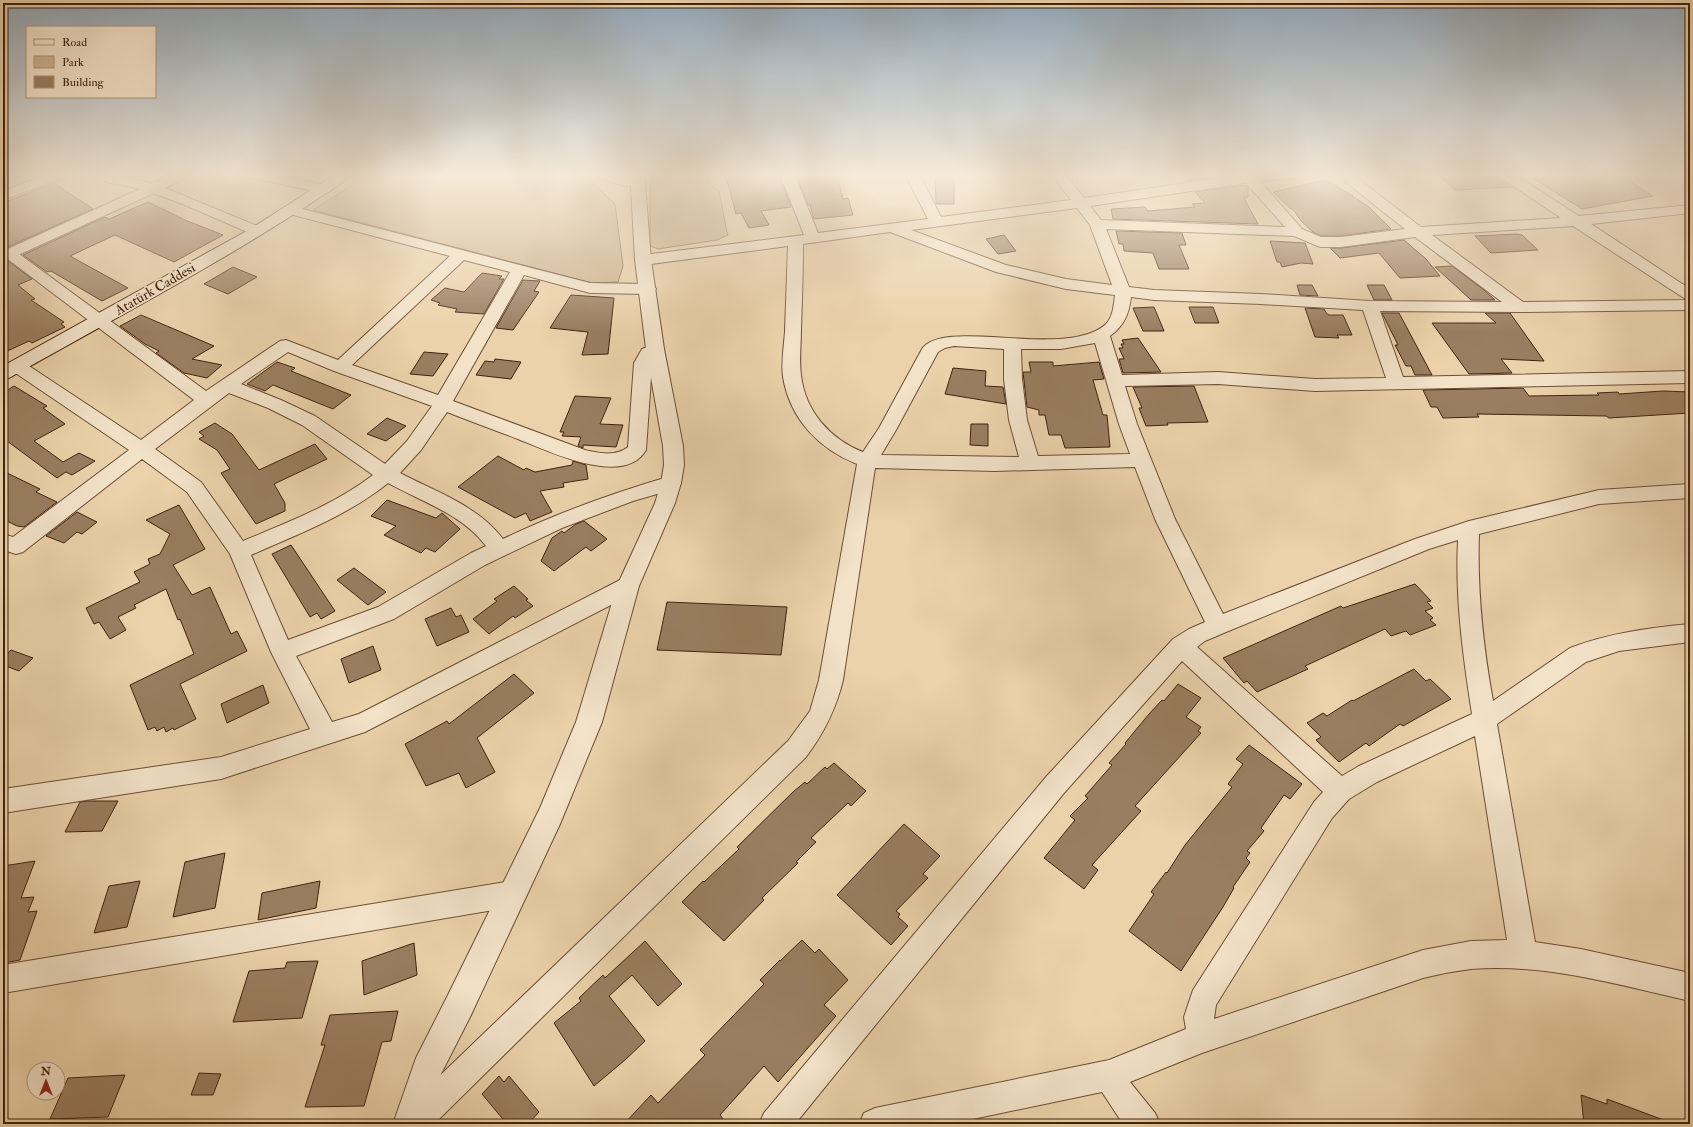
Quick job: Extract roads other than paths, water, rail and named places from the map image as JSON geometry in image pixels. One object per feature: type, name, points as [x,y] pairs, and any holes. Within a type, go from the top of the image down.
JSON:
[{"type":"street","points":[[6,256],[70,227]]},
{"type":"street","points":[[246,227],[257,231]]},
{"type":"street","name":"Atatürk Caddesi","points":[[10,370],[264,227]]},
{"type":"street","points":[[353,227],[590,288],[648,290]]},
{"type":"street","points":[[410,1124],[427,1069],[459,1006],[550,814],[589,722],[628,586],[665,503],[672,483],[674,446],[655,349],[643,260],[641,227]]},
{"type":"street","points":[[808,227],[813,238]]},
{"type":"street","points":[[890,227],[1001,269],[1066,284],[1123,292],[1154,295],[1261,299],[1370,306],[1519,307],[1690,305]]},
{"type":"street","points":[[643,260],[893,227]]},
{"type":"street","points":[[410,1124],[797,749],[815,727],[825,705],[831,680],[867,461],[887,430],[931,349],[935,345],[946,341],[1065,344],[1079,342],[1101,335],[1112,327],[1122,304],[1123,292],[1097,227]]},
{"type":"street","points":[[1161,227],[1297,232]]},
{"type":"street","points":[[1292,227],[1297,232],[1311,239],[1331,242],[1418,232],[1496,227]]},
{"type":"street","points":[[1411,227],[1519,307]]},
{"type":"street","points":[[1585,227],[1690,296]]},
{"type":"street","points":[[796,240],[792,376],[798,403],[813,426],[825,438],[849,455],[867,461],[995,464],[1142,460]]},
{"type":"street","points":[[340,367],[460,255]]},
{"type":"street","points":[[6,256],[99,321],[206,400]]},
{"type":"street","points":[[239,551],[350,499],[386,474],[408,452],[444,404],[519,270]]},
{"type":"street","points":[[1370,306],[1397,384]]},
{"type":"street","points":[[1101,335],[1128,424],[1165,519],[1218,626]]},
{"type":"street","points":[[1012,343],[1013,379],[1018,413],[1030,462]]},
{"type":"street","points":[[3,542],[16,546],[143,450],[206,400],[286,345],[340,367],[444,404],[581,456],[603,460],[624,459],[632,455],[637,450],[643,363],[648,353],[655,349]]},
{"type":"street","points":[[10,370],[143,450],[194,487],[239,551],[282,652],[326,734]]},
{"type":"street","points":[[1115,380],[1199,377],[1315,385],[1690,377]]},
{"type":"street","points":[[228,386],[290,411],[318,427],[386,474],[464,514],[485,530],[499,549]]},
{"type":"street","points":[[282,652],[386,613],[478,559],[555,523],[619,498],[672,483]]},
{"type":"street","points":[[775,1124],[1056,785],[1181,646],[1197,635],[1218,626],[1422,544],[1469,529],[1599,497],[1690,491]]},
{"type":"street","points":[[1469,529],[1469,607],[1472,644],[1523,955]]},
{"type":"street","points":[[3,801],[221,768],[364,722],[628,586]]},
{"type":"street","points":[[1202,1038],[1199,1017],[1203,1000],[1323,810],[1340,791],[1368,774],[1484,720],[1578,655],[1594,648],[1627,640],[1690,633]]},
{"type":"street","points":[[1181,646],[1340,791]]},
{"type":"street","points":[[3,979],[512,894]]},
{"type":"street","points":[[875,1124],[1110,1075],[1202,1038],[1423,964],[1446,959],[1471,955],[1523,955],[1552,959],[1690,986]]},
{"type":"street","points":[[1110,1075],[1132,1112],[1144,1124]]}]
